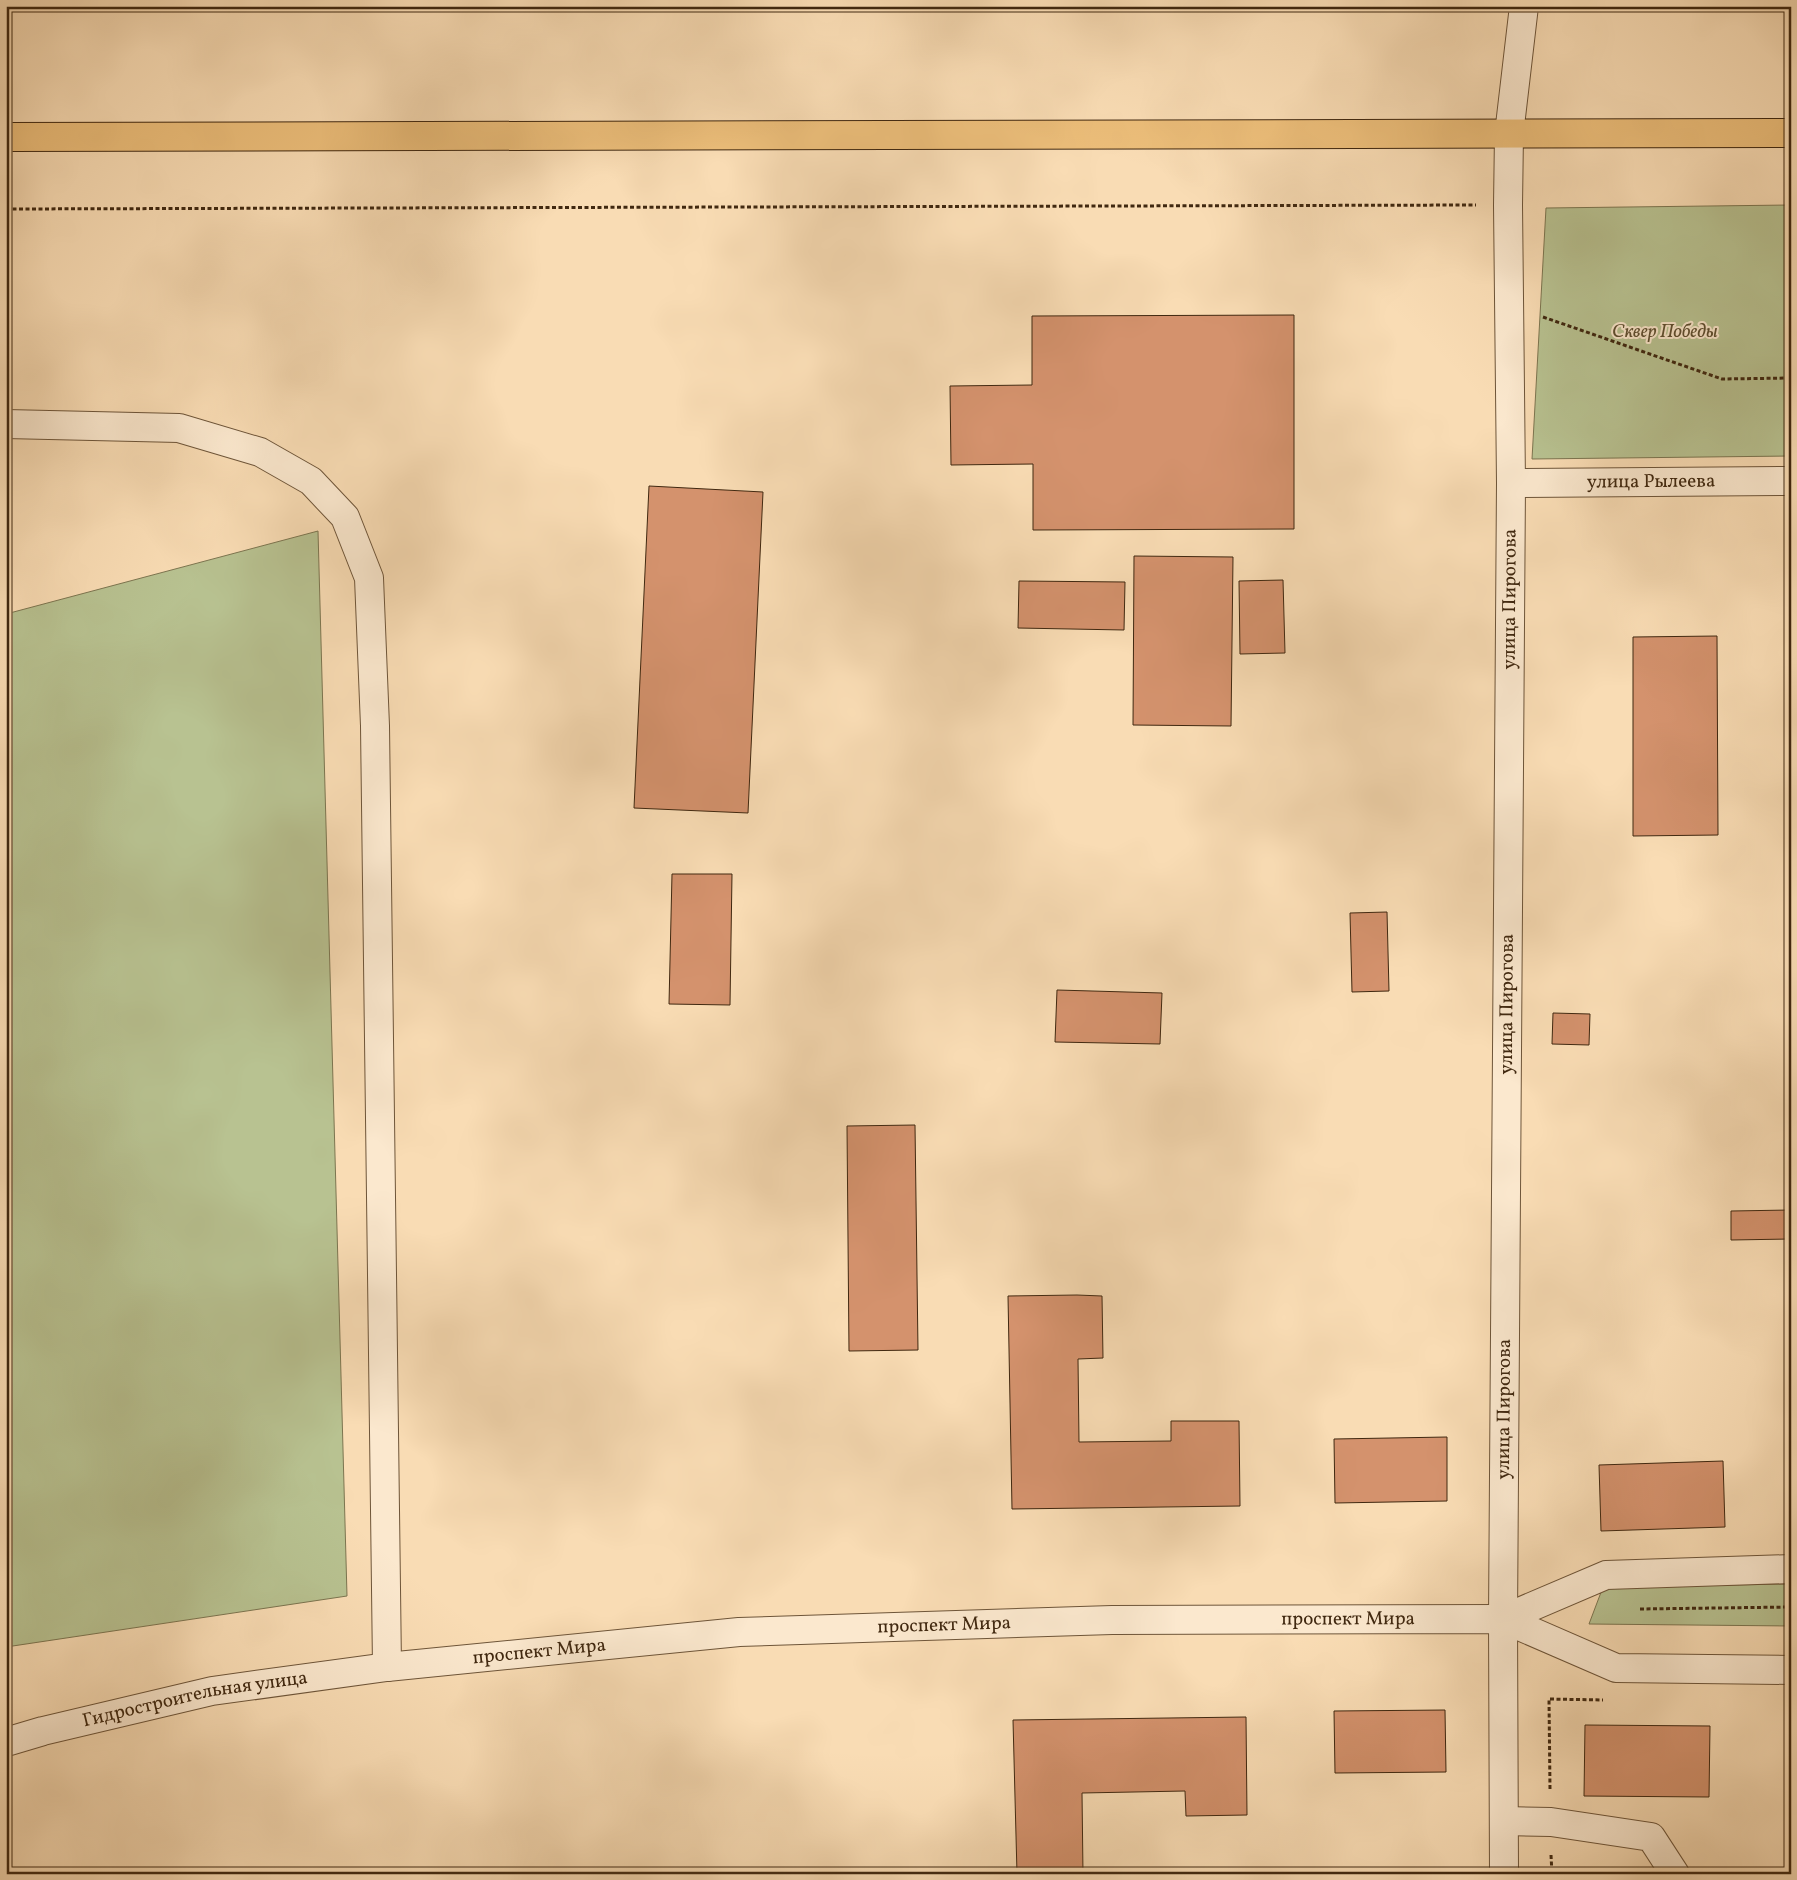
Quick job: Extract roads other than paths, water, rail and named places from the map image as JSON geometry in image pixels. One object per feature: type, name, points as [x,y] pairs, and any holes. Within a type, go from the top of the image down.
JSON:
[{"type":"main road","points":[[6,137],[1791,133]]},
{"type":"street","name":"улица Пирогова","points":[[1504,1874],[1503,1619],[1511,483],[1508,205],[1509,134],[1524,6]]},
{"type":"street","points":[[6,424],[179,428],[260,452],[311,481],[345,517],[369,578],[375,726],[387,1667]]},
{"type":"street","name":"улица Рылеева","points":[[1511,483],[1791,481]]},
{"type":"street","name":"проспект Мира","points":[[387,1667],[739,1632],[1112,1620],[1503,1619],[1606,1575],[1791,1569]]},
{"type":"street","name":"проспект Мира","points":[[1503,1619],[1616,1668],[1791,1670]]},
{"type":"street","name":"Гидростроительная улица","points":[[6,1742],[43,1731],[212,1691],[387,1667]]},
{"type":"street","points":[[1504,1821],[1551,1822],[1651,1837],[1675,1874]]},
{"type":"park label","name":"Сквер Победы","points":[[1665,332]]}]
